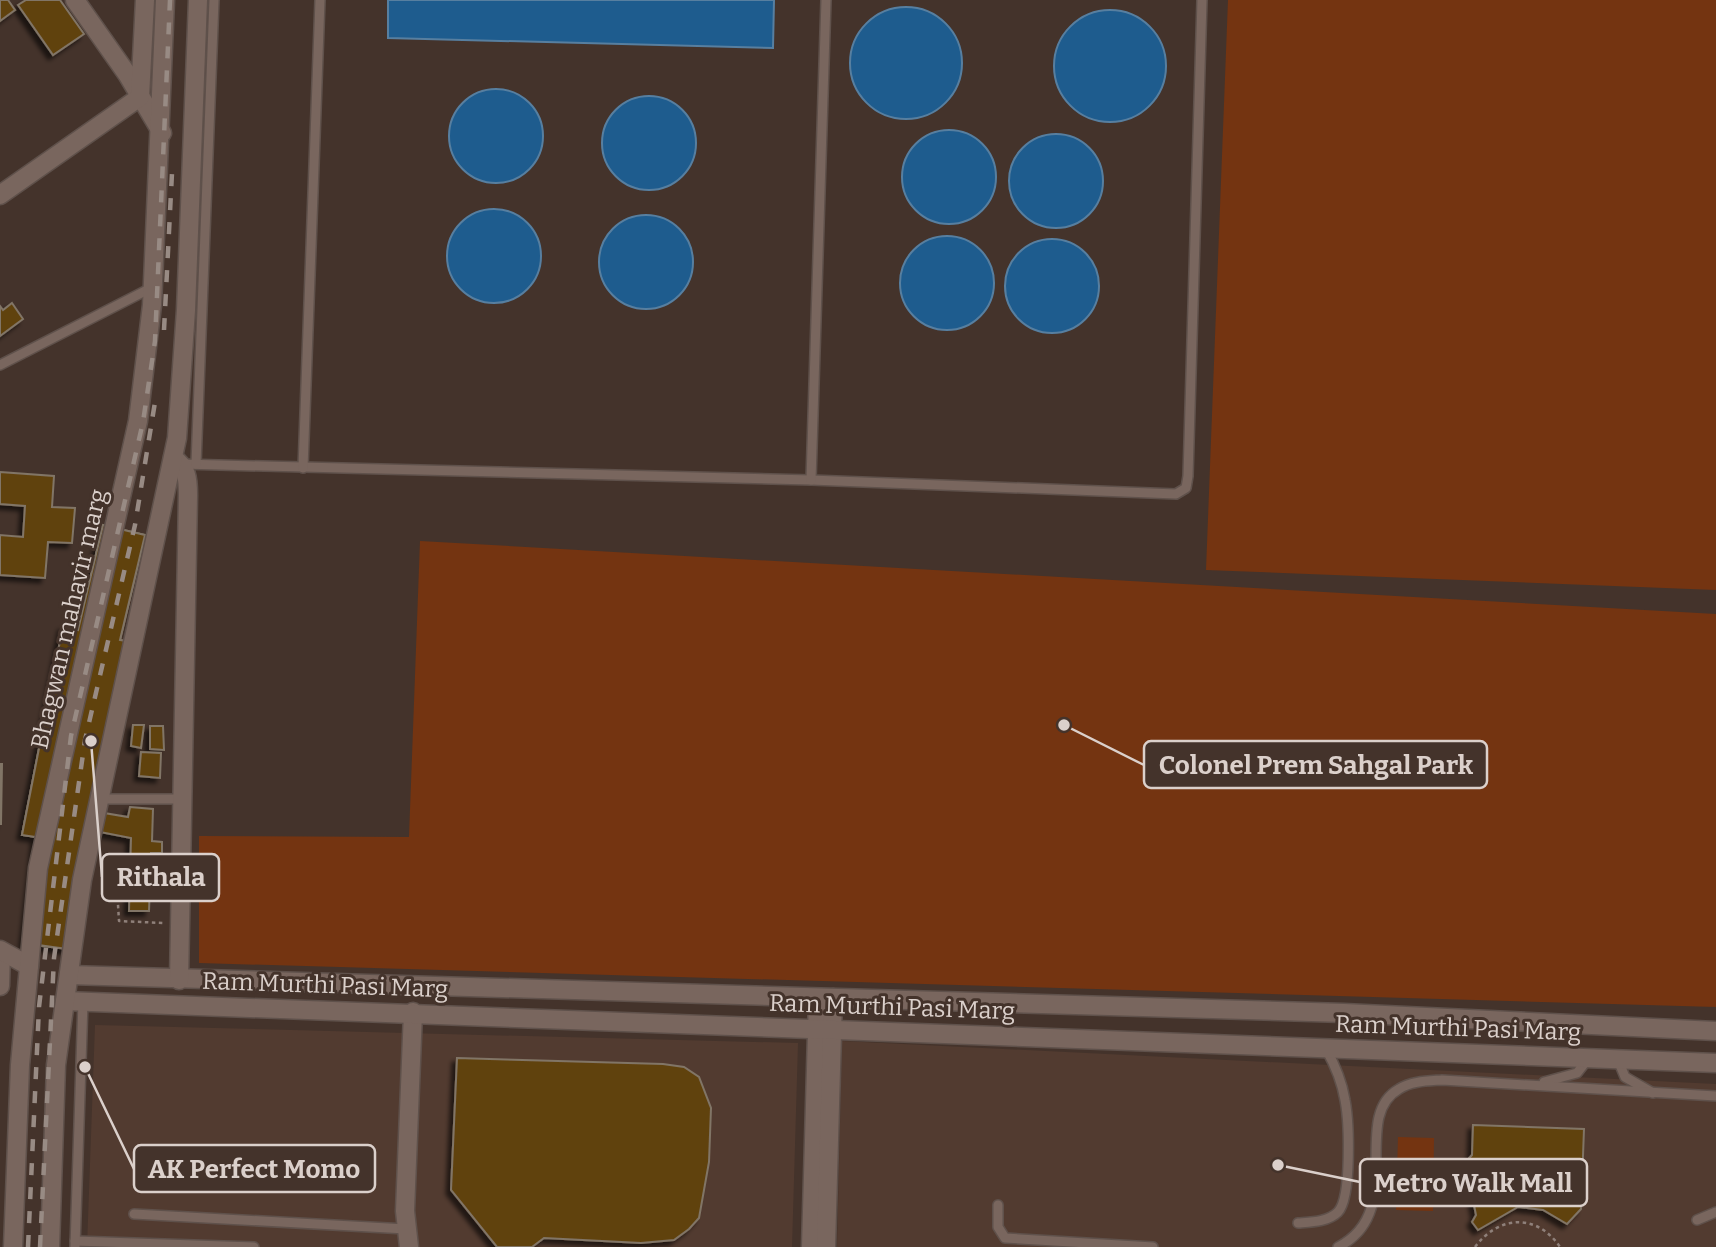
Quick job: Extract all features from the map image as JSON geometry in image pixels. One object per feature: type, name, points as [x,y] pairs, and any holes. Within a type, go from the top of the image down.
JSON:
[{"type":"street","points":[[75,0],[141,97],[162,133]]},
{"type":"street","points":[[141,97],[145,0]]},
{"type":"street","name":"Bhagwan mahavir marg","points":[[13,1247],[7,1222],[38,868],[138,421],[153,287],[162,133],[165,0]]},
{"type":"street","points":[[179,980],[188,495],[184,462],[177,438],[186,310],[198,0]]},
{"type":"street","points":[[0,195],[141,97]]},
{"type":"street","points":[[50,1247],[56,1065],[74,1001],[69,975],[82,880],[99,799],[184,462]]},
{"type":"street","points":[[0,986],[1,951],[29,966]]},
{"type":"street","name":"Ram Murthi Pasi Marg","points":[[69,975],[1344,1013],[1716,1031]]},
{"type":"street","points":[[811,1247],[826,998]]},
{"type":"street","name":"Ram Murthi Pasi Marg","points":[[74,1001],[1716,1063]]},
{"type":"street","points":[[409,1247],[406,1229],[413,1012]]},
{"type":"street","points":[[824,1029],[825,1247]]},
{"type":"lane","points":[[214,0],[184,462],[303,468],[811,480],[1165,496],[1176,495],[1186,488],[1202,0]]},
{"type":"lane","points":[[303,468],[320,0]]},
{"type":"lane","points":[[811,480],[826,0]]},
{"type":"lane","points":[[0,365],[153,287]]},
{"type":"lane","points":[[99,799],[182,799]]},
{"type":"lane","points":[[74,1001],[75,1244],[254,1247]]},
{"type":"lane","points":[[1298,1223],[1328,1219],[1337,1213],[1346,1199],[1346,1108],[1335,1065],[1325,1048]]},
{"type":"lane","points":[[1535,1085],[1577,1073],[1589,1058]]},
{"type":"lane","points":[[1618,1060],[1626,1077],[1655,1094]]},
{"type":"lane","points":[[1338,1247],[1361,1232],[1370,1217],[1374,1200],[1379,1121],[1383,1105],[1390,1095],[1401,1087],[1432,1081],[1716,1096]]},
{"type":"lane","points":[[998,1205],[998,1227],[1004,1238],[1153,1247]]},
{"type":"lane","points":[[1697,1220],[1716,1212]]},
{"type":"lane","points":[[134,1214],[406,1229]]},
{"type":"path","points":[[115,856],[119,921],[180,924]]},
{"type":"path","points":[[1475,1247],[1486,1233],[1505,1223],[1525,1222],[1548,1231],[1560,1247]]},
{"type":"shaded area","points":[[1228,0],[1716,0],[1716,590],[1206,570]]},
{"type":"shaded area","points":[[420,541],[1716,614],[1716,1007],[199,963],[199,836],[409,837]]},
{"type":"shaded area","points":[[95,1025],[798,1043],[792,1247],[87,1247]]},
{"type":"shaded area","points":[[842,1041],[1716,1084],[1716,1247],[837,1247]]},
{"type":"shaded area","points":[[1398,1137],[1434,1138],[1433,1211],[1396,1210]]},
{"type":"water","points":[[388,0],[774,0],[773,48],[388,38]]},
{"type":"water","points":[[906,7],[927,12],[945,24],[957,42],[962,63],[957,84],[945,102],[927,114],[906,119],[885,114],[867,102],[855,84],[850,63],[855,42],[867,24],[885,12]]},
{"type":"water","points":[[1110,10],[1131,15],[1149,27],[1161,45],[1166,66],[1161,87],[1149,105],[1131,117],[1110,122],[1089,117],[1071,105],[1059,87],[1054,66],[1059,45],[1071,27],[1089,15]]},
{"type":"water","points":[[496,89],[514,93],[529,103],[539,118],[543,136],[539,154],[529,169],[514,179],[496,183],[478,179],[463,169],[453,154],[449,136],[453,118],[463,103],[478,93]]},
{"type":"water","points":[[649,96],[667,100],[682,110],[692,125],[696,143],[692,161],[682,176],[667,186],[649,190],[631,186],[616,176],[606,161],[602,143],[606,125],[616,110],[631,100]]},
{"type":"water","points":[[949,130],[967,134],[982,144],[992,159],[996,177],[992,195],[982,210],[967,220],[949,224],[931,220],[916,210],[906,195],[902,177],[906,159],[916,144],[931,134]]},
{"type":"water","points":[[1056,134],[1074,138],[1089,148],[1099,163],[1103,181],[1099,199],[1089,214],[1074,224],[1056,228],[1038,224],[1023,214],[1013,199],[1009,181],[1013,163],[1023,148],[1038,138]]},
{"type":"water","points":[[494,209],[512,213],[527,223],[537,238],[541,256],[537,274],[527,289],[512,299],[494,303],[476,299],[461,289],[451,274],[447,256],[451,238],[461,223],[476,213]]},
{"type":"water","points":[[646,215],[664,219],[679,229],[689,244],[693,262],[689,280],[679,295],[664,305],[646,309],[628,305],[613,295],[603,280],[599,262],[603,244],[613,229],[628,219]]},
{"type":"water","points":[[947,236],[965,240],[980,250],[990,265],[994,283],[990,301],[980,316],[965,326],[947,330],[929,326],[914,316],[904,301],[900,283],[904,265],[914,250],[929,240]]},
{"type":"water","points":[[1052,239],[1070,243],[1085,253],[1095,268],[1099,286],[1095,304],[1085,319],[1070,329],[1052,333],[1034,329],[1019,319],[1009,304],[1005,286],[1009,268],[1019,253],[1034,243]]},
{"type":"building","points":[[0,0],[8,0],[15,10],[0,21]]},
{"type":"building","points":[[26,0],[60,0],[84,34],[53,55],[18,5]]},
{"type":"building","points":[[12,303],[23,319],[0,336],[0,306],[3,310]]},
{"type":"building","points":[[0,472],[54,476],[52,507],[75,508],[72,543],[48,542],[45,578],[0,575],[0,535],[23,537],[25,506],[0,504]]},
{"type":"building","points":[[103,525],[145,535],[120,640],[136,643],[67,949],[25,944],[36,837],[22,835],[63,626],[78,630]]},
{"type":"building","points":[[103,525],[145,535],[120,640],[136,643],[67,949],[24,943],[36,837],[22,835],[63,626],[78,630]]},
{"type":"building","points":[[133,725],[144,725],[141,748],[131,746]]},
{"type":"building","points":[[150,726],[163,726],[164,750],[150,749]]},
{"type":"building","points":[[141,752],[161,753],[160,778],[139,776]]},
{"type":"building","points":[[2,764],[1,824],[0,824]]},
{"type":"building","points":[[130,807],[153,809],[152,841],[162,842],[162,853],[151,853],[149,911],[129,911],[131,838],[100,832],[104,813],[128,817]]},
{"type":"building","points":[[457,1058],[663,1064],[684,1067],[699,1077],[711,1108],[709,1162],[699,1218],[674,1240],[641,1243],[544,1238],[532,1247],[497,1247],[451,1190]]},
{"type":"building","points":[[1473,1125],[1584,1129],[1581,1209],[1567,1224],[1543,1210],[1518,1207],[1478,1230],[1472,1222],[1476,1215],[1471,1190],[1461,1167],[1472,1155]]},
{"type":"railway","points":[[28,1247],[39,1007],[71,736],[143,422],[155,341],[170,0]]},
{"type":"railway","points":[[164,330],[172,173]]},
{"type":"railway","points":[[40,1247],[54,958],[85,740],[135,525],[156,396]]},
{"type":"place","name":"Colonel Prem Sahgal Park","points":[[1064,725]]},
{"type":"place","name":"Rithala","points":[[91,741]]},
{"type":"place","name":"AK Perfect Momo","points":[[85,1067]]},
{"type":"place","name":"Metro Walk Mall","points":[[1278,1165]]}]
